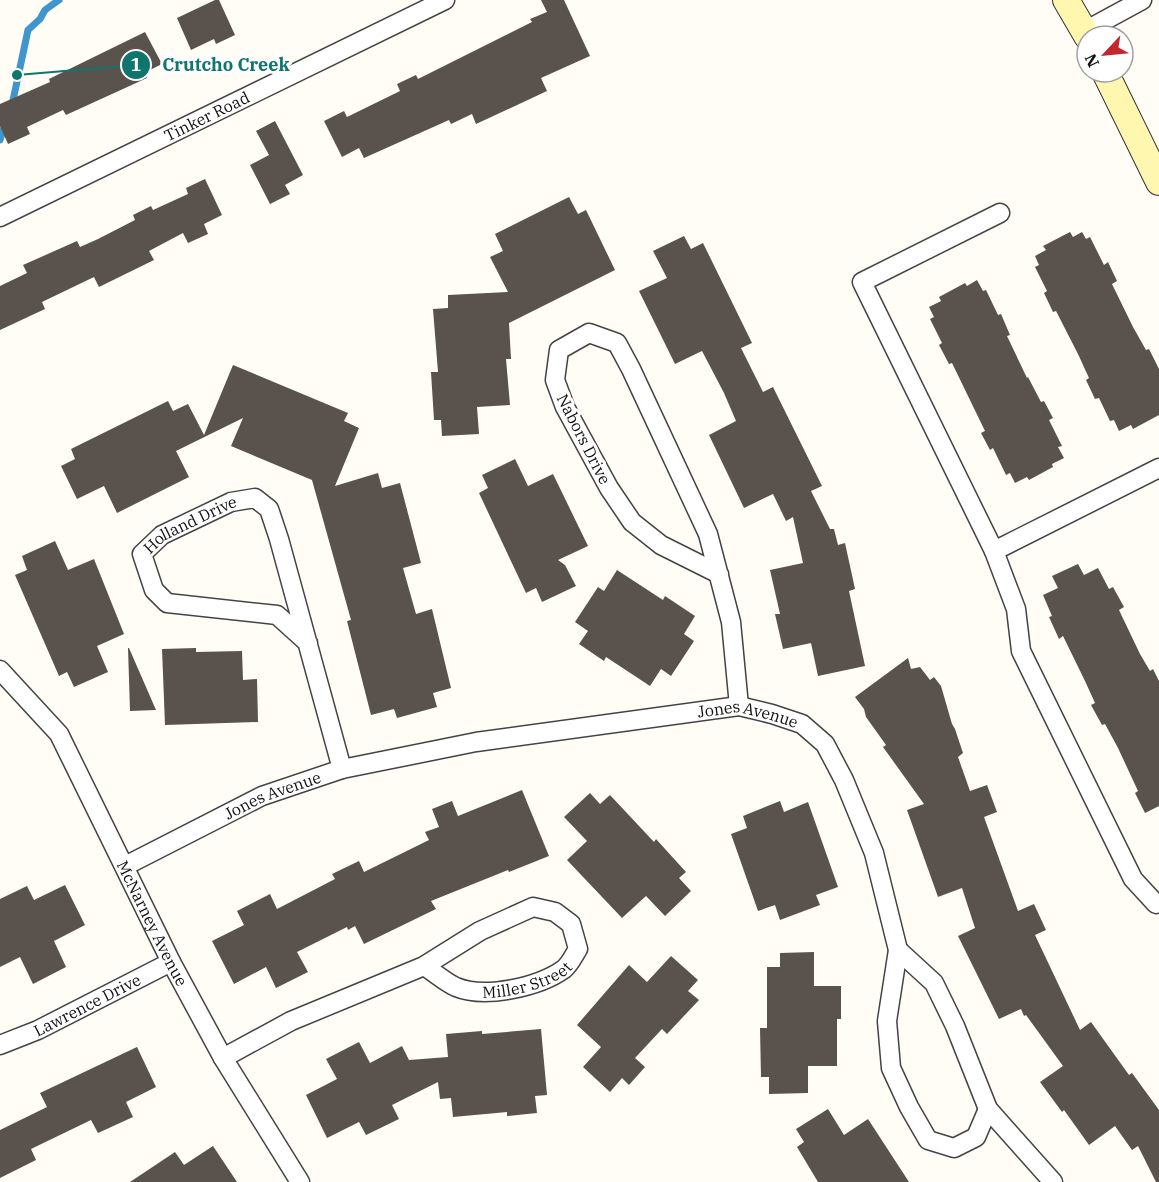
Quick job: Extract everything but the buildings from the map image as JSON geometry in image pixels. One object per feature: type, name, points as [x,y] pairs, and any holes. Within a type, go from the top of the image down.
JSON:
[{"type":"street","name":"Tinker Road","points":[[0,217],[445,0]]},
{"type":"street","points":[[1066,0],[1080,24]]},
{"type":"street","points":[[1102,24],[1142,0]]},
{"type":"street","points":[[1111,84],[1159,182]]},
{"type":"street","points":[[1000,213],[862,282],[994,551],[1016,609],[1021,651],[1133,879],[1158,904]]},
{"type":"street","name":"Nabors Drive","points":[[719,573],[661,545],[632,522],[609,488],[565,407],[555,380],[559,350],[589,333],[617,343],[635,378],[708,534],[719,573],[731,622],[738,706]]},
{"type":"street","points":[[994,551],[1159,468]]},
{"type":"street","name":"Holland Drive","points":[[308,643],[277,615],[167,603],[154,590],[142,554],[162,535],[231,502],[255,498],[269,509],[308,643],[342,769]]},
{"type":"street","name":"McNarney Avenue","points":[[0,670],[58,734],[171,962],[223,1058],[300,1182]]},
{"type":"street","name":"Jones Avenue","points":[[124,866],[262,796],[342,769],[476,742],[738,706],[772,714],[802,724],[825,744],[844,780],[874,853],[898,950],[887,1021],[891,1068],[909,1107],[928,1140],[954,1148],[976,1137],[987,1109]]},
{"type":"street","name":"Miller Street","points":[[223,1058],[291,1022],[424,966],[480,931],[533,908],[555,912],[571,924],[578,949],[567,967],[543,981],[483,993],[456,987],[424,966]]},
{"type":"street","points":[[898,950],[934,983],[955,1026],[987,1109],[1053,1182]]},
{"type":"street","name":"Lawrence Drive","points":[[0,1045],[38,1030],[171,962]]},
{"type":"waterway","points":[[12,105],[28,30],[40,19],[45,10],[59,0]]},
{"type":"waterway","points":[[0,140],[5,124]]},
{"type":"place","name":"Crutcho Creek","points":[[17,75]]}]
